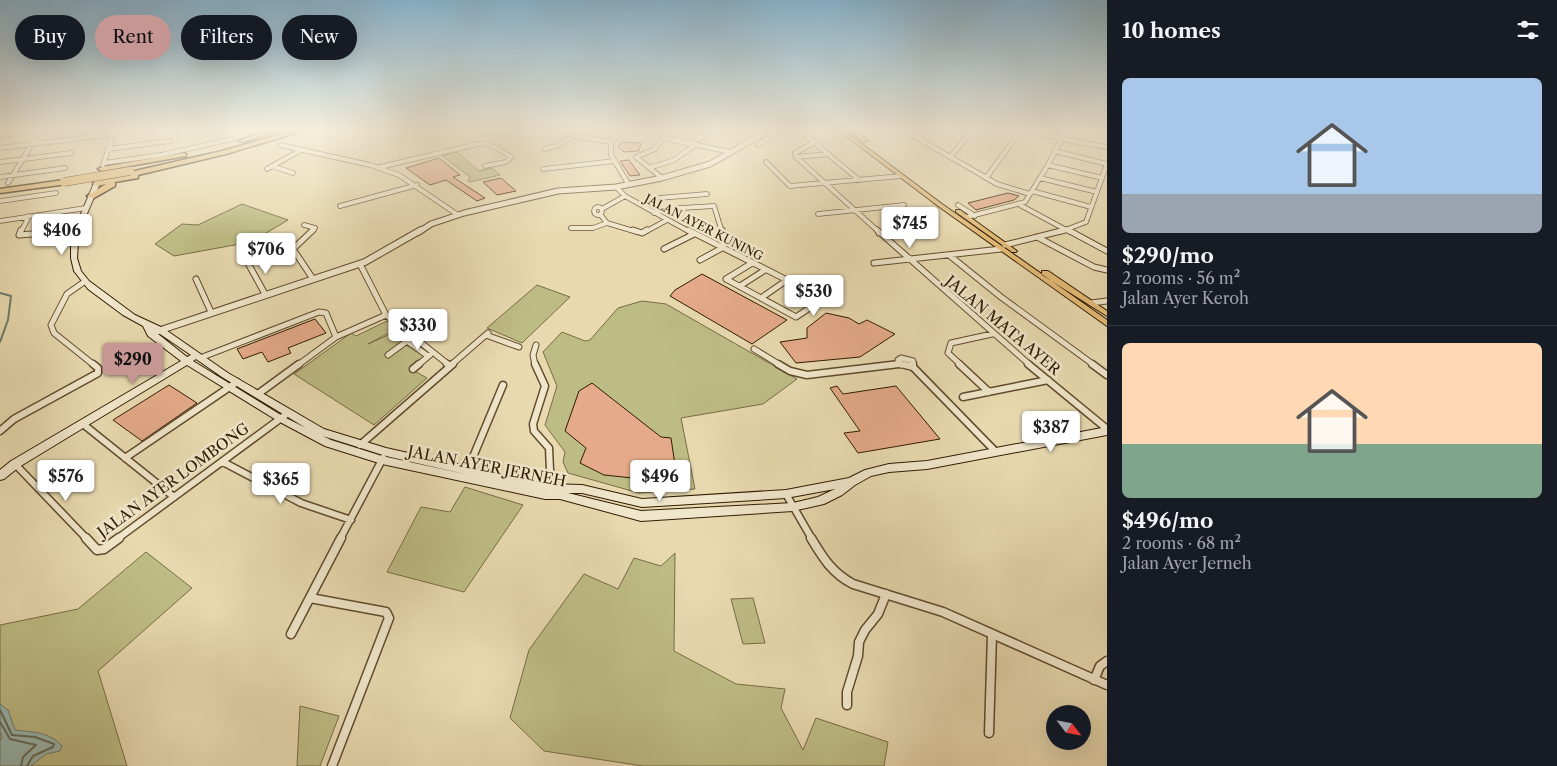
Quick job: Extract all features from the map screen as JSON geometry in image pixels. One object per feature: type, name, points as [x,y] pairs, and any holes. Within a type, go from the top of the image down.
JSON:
[{"type":"highway","points":[[103,166],[113,165]]},
{"type":"highway","points":[[97,184],[165,165]]},
{"type":"highway","points":[[0,191],[127,175],[177,165]]},
{"type":"highway","points":[[91,196],[127,175]]},
{"type":"highway","points":[[0,195],[62,184]]},
{"type":"main road","points":[[886,165],[1107,324]]},
{"type":"main road","points":[[895,165],[971,217],[1000,248],[1107,314]]},
{"type":"main road","points":[[84,282],[73,255],[86,208],[103,166]]},
{"type":"main road","points":[[971,217],[966,220],[979,233]]},
{"type":"main road","name":"JALAN AYER JERNEH","points":[[84,282],[193,360],[328,444],[545,495],[560,495],[641,516],[793,507],[820,501],[869,472],[889,468],[928,465],[1107,430]]},
{"type":"main road","name":"JALAN AYER JERNEH","points":[[149,330],[160,330],[193,360]]},
{"type":"main road","points":[[1,475],[193,360]]},
{"type":"main road","name":"JALAN AYER JERNEH","points":[[233,385],[258,394],[285,416],[384,456],[468,469],[547,488],[582,489],[642,503],[786,494],[851,482]]},
{"type":"street","points":[[8,183],[19,165]]},
{"type":"street","points":[[103,166],[110,165]]},
{"type":"street","points":[[370,165],[380,167],[417,185],[458,215]]},
{"type":"street","points":[[380,167],[390,165]]},
{"type":"street","points":[[485,166],[492,165]]},
{"type":"street","points":[[543,169],[581,165]]},
{"type":"street","points":[[617,165],[629,185]]},
{"type":"street","points":[[646,165],[662,178]]},
{"type":"street","points":[[650,168],[662,165]]},
{"type":"street","points":[[160,330],[360,264],[380,256],[431,224],[458,215],[558,191],[629,185],[708,165]]},
{"type":"street","points":[[769,165],[790,186],[901,176]]},
{"type":"street","name":"JALAN MATA AYER","points":[[804,165],[992,334],[1107,430]]},
{"type":"street","points":[[841,165],[859,180]]},
{"type":"street","points":[[962,165],[997,184],[1091,207]]},
{"type":"street","points":[[986,178],[996,165]]},
{"type":"street","points":[[958,204],[971,217],[1020,205],[1025,202],[1048,165],[1102,178]]},
{"type":"street","points":[[874,263],[1000,248],[1067,230],[1086,222],[1107,165]]},
{"type":"street","points":[[267,169],[272,166],[293,173]]},
{"type":"street","points":[[0,177],[65,168]]},
{"type":"street","points":[[1040,178],[1097,192]]},
{"type":"street","points":[[340,206],[417,185]]},
{"type":"street","name":"JALAN AYER KUNING","points":[[616,187],[625,196],[654,213],[787,280],[762,298]]},
{"type":"street","points":[[0,202],[56,193]]},
{"type":"street","points":[[659,198],[706,194]]},
{"type":"street","points":[[694,195],[701,206]]},
{"type":"street","points":[[607,223],[601,212],[625,196]]},
{"type":"street","points":[[670,197],[676,208]]},
{"type":"street","points":[[818,214],[904,205]]},
{"type":"street","points":[[1020,205],[1107,251]]},
{"type":"street","points":[[654,213],[676,208],[715,207],[726,243]]},
{"type":"street","points":[[0,221],[86,208]]},
{"type":"street","points":[[30,216],[19,235],[32,234]]},
{"type":"street","points":[[571,228],[593,228],[607,223],[642,233],[667,220]]},
{"type":"street","points":[[304,225],[315,228],[293,248],[313,279]]},
{"type":"street","points":[[879,233],[932,227]]},
{"type":"street","points":[[664,249],[694,234]]},
{"type":"street","points":[[1037,237],[1094,268],[1107,270]]},
{"type":"street","points":[[716,245],[726,243],[746,244],[750,247]]},
{"type":"street","points":[[700,260],[722,248]]},
{"type":"street","points":[[949,255],[1001,297],[1107,375]]},
{"type":"street","points":[[752,263],[726,279],[796,317],[820,300]]},
{"type":"street","points":[[360,264],[386,315],[431,355]]},
{"type":"street","points":[[249,265],[265,294]]},
{"type":"street","points":[[740,286],[765,270]]},
{"type":"street","points":[[196,279],[211,312]]},
{"type":"street","points":[[0,431],[14,420],[98,373],[98,368],[54,333],[51,325],[66,293],[73,286],[84,282]]},
{"type":"street","points":[[1091,303],[1107,301]]},
{"type":"street","points":[[1101,302],[1107,306]]},
{"type":"street","points":[[193,360],[319,312],[326,313],[336,337]]},
{"type":"street","points":[[258,394],[336,337],[386,315]]},
{"type":"street","points":[[360,445],[487,334],[519,348]]},
{"type":"street","points":[[989,392],[948,353],[948,347],[951,343],[992,334]]},
{"type":"street","points":[[388,355],[408,341],[450,366]]},
{"type":"street","points":[[536,345],[532,352],[533,361],[545,386],[533,424],[534,431],[549,448],[550,470],[558,488]]},
{"type":"street","points":[[754,349],[790,371],[807,375],[900,364],[905,367],[913,367]]},
{"type":"street","points":[[413,369],[431,355]]},
{"type":"street","points":[[900,364],[899,358],[907,358],[913,361],[913,367],[995,451]]},
{"type":"street","points":[[963,397],[1048,380]]},
{"type":"street","points":[[125,458],[233,385]]},
{"type":"street","points":[[468,469],[503,385]]},
{"type":"street","name":"JALAN AYER LOMBONG","points":[[17,466],[97,550],[104,549],[285,416]]},
{"type":"street","points":[[85,426],[174,497]]},
{"type":"street","points":[[291,634],[384,456]]},
{"type":"street","points":[[223,462],[300,502],[334,516],[351,520]]},
{"type":"street","points":[[786,494],[832,571],[853,584],[928,606],[1107,685]]},
{"type":"street","points":[[847,704],[848,686],[858,656],[859,642],[865,630],[878,614],[886,594]]},
{"type":"street","points":[[310,598],[386,612],[389,618],[332,766]]},
{"type":"street","points":[[989,733],[992,635]]},
{"type":"street","points":[[1094,680],[1100,666],[1107,661]]},
{"type":"shaded area","points":[[454,165],[472,165],[479,171],[492,168],[500,175],[470,182],[468,181],[470,177]]},
{"type":"shaded area","points":[[242,204],[288,220],[251,242],[174,256],[155,244],[182,224],[198,225]]},
{"type":"shaded area","points":[[537,285],[570,297],[522,343],[487,328]]},
{"type":"shaded area","points":[[642,301],[666,304],[797,379],[763,404],[681,418],[695,489],[639,493],[568,473],[563,462],[565,452],[545,425],[557,386],[543,352],[562,332],[585,341],[590,340],[618,308]]},
{"type":"shaded area","points":[[387,321],[396,329],[368,344],[395,332],[405,341],[406,345],[426,357],[411,369],[427,378],[374,425],[294,374],[351,333],[356,336]]},
{"type":"shaded area","points":[[465,487],[523,505],[464,592],[387,572],[421,507],[450,512]]},
{"type":"shaded area","points":[[146,552],[192,588],[98,671],[127,766],[0,766],[0,625],[78,609]]},
{"type":"shaded area","points":[[675,553],[674,651],[736,684],[785,689],[781,708],[803,750],[816,718],[888,742],[884,766],[643,766],[544,751],[510,718],[529,650],[584,574],[618,589],[634,558],[661,566]]},
{"type":"shaded area","points":[[753,598],[765,643],[743,644],[731,599]]},
{"type":"shaded area","points":[[300,706],[339,716],[320,766],[297,766]]},
{"type":"water","points":[[0,704],[8,710],[15,730],[46,735],[62,746],[60,751],[46,754],[31,766],[0,766],[0,741],[2,737],[0,731]]},
{"type":"building","points":[[417,165],[447,165],[460,175],[453,177],[485,198],[477,201],[446,180],[430,185],[406,168]]},
{"type":"building","points":[[622,165],[632,165],[640,175],[630,176]]},
{"type":"building","points":[[501,178],[516,191],[497,195],[483,182]]},
{"type":"building","points":[[1008,193],[1019,196],[1014,200],[976,210],[968,203]]},
{"type":"building","points":[[702,274],[787,320],[752,344],[670,296],[675,290]]},
{"type":"building","points":[[826,313],[849,318],[859,324],[867,320],[895,334],[860,357],[796,363],[780,342],[807,338],[807,328]]},
{"type":"building","points":[[315,319],[326,333],[288,348],[291,353],[268,362],[262,352],[243,359],[237,349]]},
{"type":"building","points":[[592,383],[661,437],[671,438],[675,465],[652,480],[604,475],[580,463],[586,448],[565,431],[579,391]]},
{"type":"building","points":[[169,385],[197,403],[142,441],[113,420]]},
{"type":"building","points":[[837,386],[843,394],[896,386],[940,439],[858,453],[844,433],[860,431],[830,388]]},
{"type":"waterway","points":[[0,293],[11,296],[8,320],[0,342]]}]
